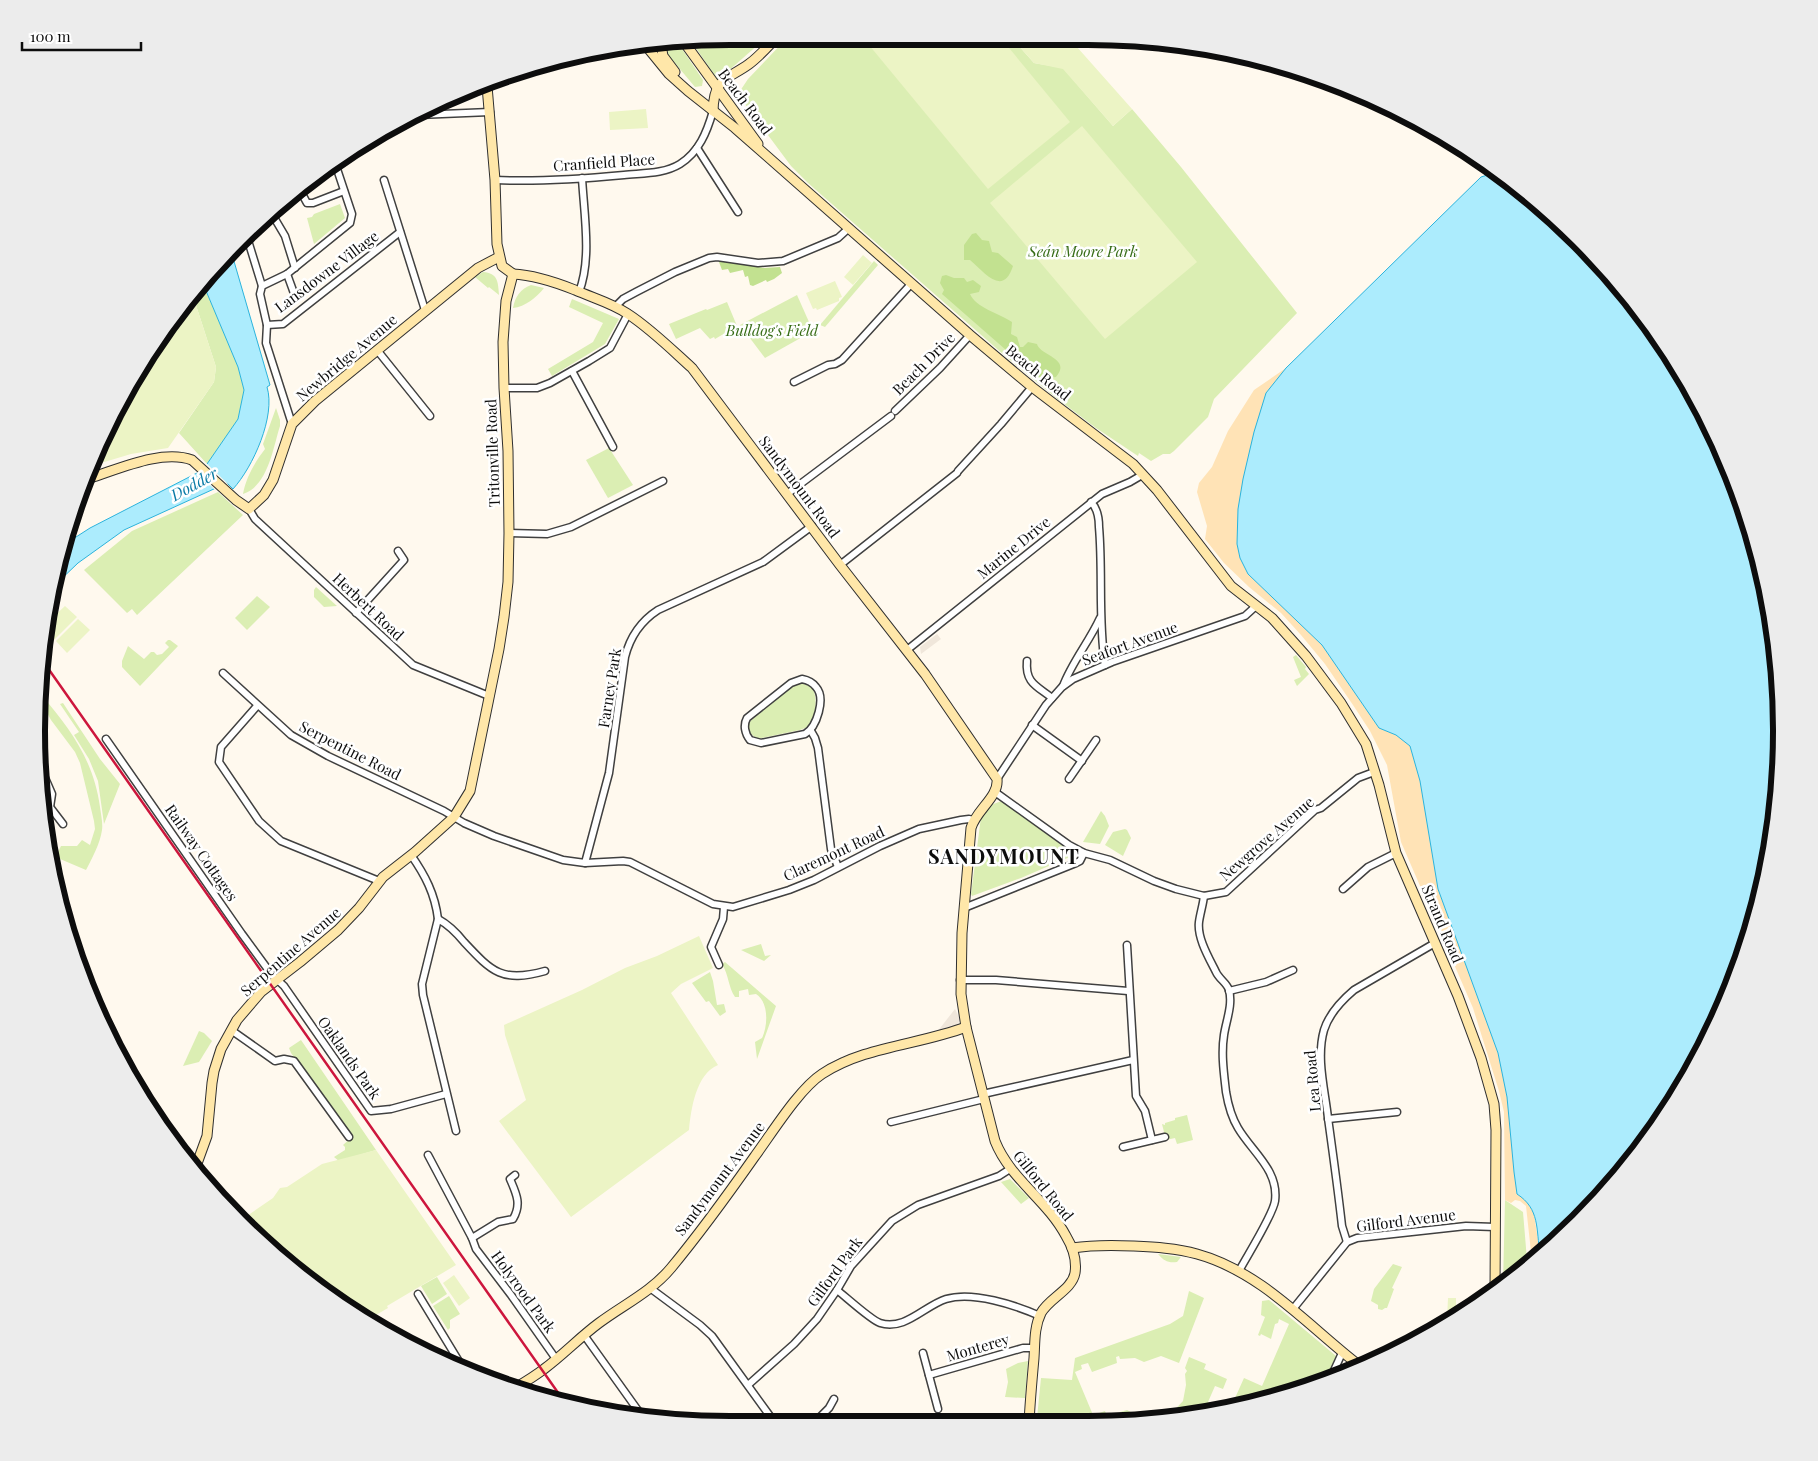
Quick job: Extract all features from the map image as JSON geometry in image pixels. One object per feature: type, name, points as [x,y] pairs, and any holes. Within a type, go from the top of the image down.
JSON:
[{"type":"street","points":[[713,111],[713,99],[721,83],[734,72],[749,64],[769,45]]},
{"type":"street","name":"Beach Road","points":[[687,46],[744,127],[787,176]]},
{"type":"street","name":"Beach Road","points":[[661,49],[663,56],[688,91]]},
{"type":"street","name":"Beach Road","points":[[649,50],[668,74],[849,228],[970,335],[1032,387],[1125,458],[1157,490],[1231,586],[1256,606]]},
{"type":"street","points":[[487,90],[499,257],[502,266],[513,274]]},
{"type":"street","name":"Cranfield Place","points":[[495,180],[525,181],[582,178],[665,171],[679,165],[697,148],[707,132],[713,111]]},
{"type":"street","points":[[430,114],[490,112]]},
{"type":"street","points":[[697,148],[738,212]]},
{"type":"street","name":"Lansdowne Village","points":[[262,286],[295,268],[352,219],[337,170]]},
{"type":"street","points":[[579,292],[583,281],[586,260],[582,178]]},
{"type":"street","name":"Lansdowne Village","points":[[384,180],[425,310]]},
{"type":"street","points":[[303,195],[307,203],[314,203],[344,191]]},
{"type":"street","points":[[352,219],[359,215]]},
{"type":"street","name":"Lansdowne Village","points":[[275,219],[285,236],[295,268]]},
{"type":"street","points":[[615,307],[631,294],[675,272],[709,258],[717,256],[758,263],[783,260],[838,238],[849,228]]},
{"type":"street","name":"Lansdowne Village","points":[[267,325],[283,324],[400,232]]},
{"type":"street","name":"Lansdowne Village","points":[[249,243],[262,286],[260,298],[267,325],[266,343],[292,424]]},
{"type":"street","name":"Newbridge Avenue","points":[[249,509],[264,495],[273,480],[292,424],[315,401],[425,310],[478,268],[499,257]]},
{"type":"street","name":"Lansdowne Village","points":[[286,274],[295,296]]},
{"type":"street","name":"Sandymount Road","points":[[513,274],[536,276],[615,307],[628,314],[666,344],[692,368],[906,650],[975,744],[997,779]]},
{"type":"street","name":"Tritonville Road","points":[[454,817],[470,791],[504,617],[509,534],[508,451],[503,342],[506,301],[513,274]]},
{"type":"street","points":[[794,382],[842,360],[911,284]]},
{"type":"street","points":[[504,388],[537,388],[572,371],[610,348],[628,314]]},
{"type":"street","name":"Beach Drive","points":[[787,494],[893,413],[940,368],[970,335]]},
{"type":"street","points":[[377,350],[430,416]]},
{"type":"street","points":[[572,371],[614,447]]},
{"type":"street","points":[[840,565],[958,472],[1032,387]]},
{"type":"street","points":[[94,477],[127,466],[167,458],[186,458],[192,460],[221,487],[249,509]]},
{"type":"street","name":"Marine Drive","points":[[906,650],[1091,502],[1102,494],[1142,475]]},
{"type":"street","points":[[509,534],[547,534],[571,527],[664,481]]},
{"type":"street","points":[[1091,502],[1095,506],[1099,526],[1100,618],[1105,665]]},
{"type":"street","name":"Herbert Road","points":[[249,509],[255,519],[413,665],[489,696]]},
{"type":"street","name":"Farney Park","points":[[585,863],[608,774],[624,664],[628,648],[636,632],[646,618],[658,610],[763,562],[812,526]]},
{"type":"street","points":[[356,612],[404,560],[398,551]]},
{"type":"street","name":"Seafort Avenue","points":[[997,779],[1052,698],[1073,679],[1105,665],[1245,616],[1256,606]]},
{"type":"street","name":"Strand Road","points":[[1256,606],[1272,618],[1294,641],[1325,680],[1366,744],[1396,853],[1463,1009],[1494,1104],[1496,1130],[1495,1281]]},
{"type":"street","points":[[1062,687],[1068,672],[1100,618]]},
{"type":"street","points":[[1027,661],[1026,672],[1028,678],[1052,698]]},
{"type":"street","name":"Serpentine Road","points":[[223,673],[257,706],[290,734],[309,746],[454,817]]},
{"type":"street","points":[[797,680],[802,680],[816,686],[819,692],[818,720],[811,731],[805,734],[758,743],[748,738],[745,724],[747,718],[786,687],[797,680]]},
{"type":"street","points":[[257,706],[221,746],[219,762],[259,821],[281,841],[379,881]]},
{"type":"street","points":[[1032,725],[1082,761]]},
{"type":"street","points":[[811,731],[816,738],[818,748],[831,849],[838,867]]},
{"type":"street","name":"Railway Cottages","points":[[106,739],[242,934],[278,980]]},
{"type":"street","points":[[1069,779],[1096,740]]},
{"type":"street","name":"Newgrove Avenue","points":[[995,792],[1068,845],[1084,853],[1110,860],[1154,881],[1185,892],[1204,896],[1226,892],[1315,810],[1321,808],[1358,778],[1374,772]]},
{"type":"street","points":[[974,820],[995,792],[997,779]]},
{"type":"street","points":[[47,782],[52,794],[49,804]]},
{"type":"street","points":[[50,810],[63,824]]},
{"type":"street","name":"Claremont Road","points":[[454,817],[494,836],[563,860],[585,863],[630,862],[713,904],[724,906],[742,904],[789,890],[814,880],[919,829],[969,818],[974,820]]},
{"type":"street","name":"Serpentine Avenue","points":[[198,1161],[207,1136],[214,1071],[221,1049],[231,1030],[258,996],[338,930],[360,908],[386,873],[411,855],[454,817]]},
{"type":"street","name":"Gilford Road","points":[[974,820],[971,832],[964,908],[960,980],[966,1027],[996,1141],[1002,1156],[1010,1169],[1054,1218],[1066,1235],[1072,1248]]},
{"type":"street","points":[[964,908],[1076,863],[1080,861],[1084,853]]},
{"type":"street","points":[[1343,889],[1368,867],[1396,853]]},
{"type":"street","points":[[411,855],[429,885],[437,908],[438,919],[422,984],[423,995],[456,1131]]},
{"type":"street","points":[[1204,896],[1199,931],[1214,969],[1229,991],[1229,1007],[1223,1049],[1228,1100],[1237,1128],[1265,1163],[1272,1176],[1275,1194],[1273,1208],[1239,1271]]},
{"type":"street","points":[[719,965],[711,947],[722,919],[724,906]]},
{"type":"street","points":[[438,919],[449,924],[480,959],[499,974],[516,977],[545,971]]},
{"type":"street","name":"Lea Road","points":[[1347,1242],[1342,1226],[1322,1071],[1324,1030],[1331,1016],[1343,1000],[1354,990],[1435,943]]},
{"type":"street","points":[[1127,945],[1128,991],[1136,1096],[1143,1107],[1152,1140]]},
{"type":"street","points":[[1229,991],[1266,982],[1292,970]]},
{"type":"street","name":"Oaklands Park","points":[[278,980],[371,1111],[391,1109],[446,1094]]},
{"type":"street","points":[[960,980],[996,980],[1128,991]]},
{"type":"street","name":"Sandymount Avenue","points":[[522,1384],[545,1369],[610,1314],[650,1288],[675,1263],[729,1193],[779,1122],[815,1079],[835,1067],[864,1054],[951,1033],[966,1027]]},
{"type":"street","points":[[231,1030],[275,1061],[284,1059],[294,1061],[349,1137]]},
{"type":"street","points":[[891,1122],[1133,1060]]},
{"type":"street","points":[[1328,1119],[1397,1112]]},
{"type":"street","points":[[1123,1148],[1165,1137]]},
{"type":"street","name":"Holyrood Park","points":[[428,1156],[476,1249],[556,1359]]},
{"type":"street","name":"Gilford Park","points":[[748,1385],[794,1344],[817,1319],[855,1261],[892,1221],[918,1205],[999,1176],[1010,1169]]},
{"type":"street","points":[[472,1238],[498,1222],[513,1219],[517,1213],[519,1199],[510,1179],[515,1175]]},
{"type":"street","name":"Gilford Avenue","points":[[1293,1309],[1347,1242],[1357,1238],[1413,1231],[1466,1226],[1494,1227]]},
{"type":"street","points":[[1029,1416],[1036,1325],[1043,1309],[1072,1281],[1075,1266],[1072,1248],[1101,1245],[1150,1246],[1174,1249],[1208,1257],[1239,1271],[1293,1309],[1354,1362]]},
{"type":"street","points":[[650,1288],[712,1336],[770,1416]]},
{"type":"street","points":[[837,1290],[879,1323],[893,1324],[907,1321],[928,1307],[947,1299],[966,1296],[1016,1307],[1040,1316]]},
{"type":"street","points":[[418,1294],[458,1359]]},
{"type":"street","points":[[584,1335],[637,1409]]},
{"type":"street","name":"Monterey","points":[[929,1375],[1023,1348],[1034,1348]]},
{"type":"street","name":"Monterey","points":[[923,1353],[938,1409]]},
{"type":"street","points":[[1334,1370],[1342,1353]]},
{"type":"street","points":[[821,1416],[834,1399]]},
{"type":"green space","points":[[758,45],[718,80],[694,46]]},
{"type":"green space","name":"Seán Moore Park","points":[[780,45],[1018,45],[1034,63],[1063,68],[1113,126],[1132,109],[1181,167],[1297,313],[1214,399],[1208,417],[1174,451],[1170,454],[1163,454],[1151,461],[1139,453],[1138,456],[1096,428],[1004,355],[808,183],[791,166],[745,104],[746,99],[745,97],[742,98],[740,91],[748,79]]},
{"type":"green space","points":[[869,45],[1007,45],[1070,122],[988,189]]},
{"type":"green space","points":[[1018,45],[1075,45],[1132,109],[1113,126],[1063,69],[1034,63]]},
{"type":"green space","points":[[680,47],[703,80],[702,86],[695,87],[669,56],[666,48]]},
{"type":"green space","points":[[646,109],[648,128],[610,130],[609,112]]},
{"type":"green space","points":[[1082,126],[1197,262],[1105,339],[990,203]]},
{"type":"green space","points":[[340,204],[345,218],[314,244],[307,218]]},
{"type":"green space","points":[[976,233],[982,240],[989,241],[992,252],[998,253],[1013,266],[1009,275],[1004,280],[993,280],[970,260],[964,260],[964,245],[972,234]]},
{"type":"green space","points":[[863,255],[872,263],[853,285],[844,277]]},
{"type":"green space","points":[[723,260],[764,268],[780,267],[782,273],[774,279],[767,282],[766,280],[753,286],[750,285],[748,276],[745,277],[743,270],[730,273],[728,269],[722,270],[719,262]]},
{"type":"green space","points":[[874,261],[878,265],[825,327],[820,325]]},
{"type":"green space","points":[[483,272],[494,276],[499,295],[475,277]]},
{"type":"green space","points":[[946,275],[954,278],[964,278],[967,282],[973,280],[981,286],[979,292],[970,294],[973,299],[1012,322],[1011,334],[1017,337],[1020,347],[1023,347],[1028,342],[1037,344],[1043,352],[1058,361],[1060,371],[1056,377],[1042,379],[1023,365],[942,294],[944,290],[940,283],[942,276]]},
{"type":"green space","points":[[835,281],[842,297],[839,298],[839,301],[817,310],[816,308],[813,309],[806,293]]},
{"type":"green space","points":[[531,285],[544,288],[530,301],[522,306],[513,308],[519,294]]},
{"type":"green space","points":[[206,290],[238,367],[244,390],[238,419],[207,464],[179,433],[214,382],[216,367],[195,303]]},
{"type":"green space","name":"Bulldog's Field","points":[[797,295],[813,331],[765,358],[740,325]]},
{"type":"green space","points":[[572,299],[619,319],[605,344],[552,376],[548,369],[593,342],[603,323],[569,307]]},
{"type":"green space","points":[[727,302],[737,326],[715,339],[714,337],[710,339],[700,328],[676,339],[669,324]]},
{"type":"green space","points":[[195,303],[216,367],[214,382],[168,448],[131,454],[98,465],[137,388],[161,350]]},
{"type":"green space","points":[[276,408],[280,426],[272,455],[264,475],[251,490],[243,494],[251,470],[265,449],[263,444]]},
{"type":"green space","points":[[609,448],[633,485],[608,498],[586,460]]},
{"type":"green space","points":[[218,492],[243,515],[137,615],[132,609],[127,613],[84,570],[132,531]]},
{"type":"green space","points":[[316,587],[337,606],[324,607],[314,597]]},
{"type":"green space","points":[[257,596],[270,607],[247,630],[235,618]]},
{"type":"green space","points":[[65,606],[77,617],[54,640],[52,637],[55,615]]},
{"type":"green space","points":[[78,619],[90,630],[67,653],[56,641]]},
{"type":"green space","points":[[168,640],[178,646],[140,686],[122,667],[122,661],[128,646],[144,659],[151,652],[157,655],[162,654],[169,647],[165,643]]},
{"type":"green space","points":[[1296,655],[1309,674],[1297,686],[1294,680],[1301,677],[1293,657]]},
{"type":"green space","points":[[801,683],[812,687],[814,691],[816,701],[815,712],[810,726],[800,730],[757,739],[750,733],[749,722],[794,685]]},
{"type":"green space","points":[[46,701],[80,747],[97,791],[102,830],[98,846],[86,870],[57,858],[56,851],[58,852],[61,846],[77,846],[82,840],[90,845],[95,829],[80,763],[75,752],[45,710]]},
{"type":"green space","points":[[63,703],[100,759],[120,784],[104,824],[98,781],[89,759],[74,735],[79,732],[60,704]]},
{"type":"green space","points":[[1004,800],[1072,853],[1072,856],[972,896],[981,817],[991,805]]},
{"type":"green space","points":[[1101,811],[1109,826],[1100,844],[1083,842]]},
{"type":"green space","points":[[1125,829],[1131,838],[1123,856],[1105,845],[1113,832]]},
{"type":"green space","points":[[699,936],[713,968],[681,984],[671,993],[718,1065],[704,1076],[700,1084],[693,1103],[689,1130],[571,1217],[499,1121],[526,1100],[505,1035],[504,1025],[582,990],[625,968],[657,956]]},
{"type":"green space","points":[[761,944],[765,956],[771,955],[764,961],[741,950]]},
{"type":"green space","points":[[725,962],[776,1006],[757,1059],[755,1042],[762,1038],[764,1033],[766,1021],[765,1008],[756,994],[749,995],[748,989],[739,991],[739,997],[735,997],[722,964]]},
{"type":"green space","points":[[710,972],[717,1005],[724,1004],[726,1012],[720,1016],[709,1001],[706,1002],[692,983]]},
{"type":"green space","points":[[199,1031],[212,1041],[199,1062],[183,1066]]},
{"type":"green space","points":[[301,1040],[376,1150],[339,1161],[334,1157],[345,1150],[343,1145],[352,1137],[291,1053],[289,1048]]},
{"type":"green space","points":[[1187,1115],[1193,1140],[1177,1144],[1175,1138],[1166,1140],[1162,1124],[1165,1125],[1165,1123],[1175,1120],[1175,1118]]},
{"type":"green space","points":[[376,1150],[456,1265],[387,1306],[388,1308],[375,1316],[313,1274],[247,1216],[273,1198],[280,1188],[287,1187],[322,1164]]},
{"type":"green space","points":[[1010,1179],[1029,1198],[1021,1204],[1001,1182]]},
{"type":"green space","points":[[1505,1200],[1523,1212],[1527,1256],[1503,1275]]},
{"type":"green space","points":[[1158,1254],[1181,1257],[1177,1262],[1169,1262]]},
{"type":"green space","points":[[1393,1264],[1402,1267],[1392,1288],[1394,1289],[1387,1308],[1378,1309],[1378,1305],[1371,1301],[1374,1289]]},
{"type":"green space","points":[[454,1275],[470,1298],[459,1306],[443,1283]]},
{"type":"green space","points":[[437,1277],[447,1294],[432,1304],[421,1286]]},
{"type":"green space","points":[[1189,1291],[1204,1298],[1179,1363],[1161,1356],[1144,1362],[1135,1358],[1120,1359],[1119,1356],[1116,1357],[1117,1363],[1092,1372],[1088,1363],[1081,1365],[1082,1369],[1075,1372],[1093,1415],[1105,1411],[1107,1416],[1065,1416],[1064,1413],[1037,1416],[1041,1378],[1072,1380],[1075,1358],[1170,1324],[1183,1316]]},
{"type":"green space","points":[[449,1296],[460,1314],[450,1320],[450,1328],[448,1330],[433,1306]]},
{"type":"green space","points":[[1448,1298],[1456,1298],[1456,1308],[1447,1313]]},
{"type":"green space","points":[[1269,1300],[1336,1356],[1329,1372],[1265,1393],[1234,1400],[1244,1378],[1262,1386],[1289,1324],[1279,1319],[1278,1323],[1275,1324],[1271,1339],[1261,1334],[1260,1336],[1258,1335],[1265,1317],[1261,1315],[1262,1301]]},
{"type":"green space","points":[[1189,1357],[1206,1364],[1204,1369],[1227,1379],[1223,1389],[1215,1386],[1208,1402],[1213,1404],[1174,1410],[1183,1401],[1186,1385],[1185,1374],[1187,1371],[1185,1368]]},
{"type":"green space","points":[[1028,1361],[1025,1398],[1005,1397],[1008,1382],[1006,1369],[1018,1363]]},
{"type":"green space","points":[[1127,1410],[1136,1415],[1118,1415],[1120,1412]]},
{"type":"sand","points":[[1286,368],[1266,393],[1238,509],[1237,544],[1240,558],[1248,574],[1322,645],[1379,728],[1396,735],[1410,746],[1420,781],[1438,889],[1498,1053],[1507,1097],[1517,1194],[1530,1205],[1534,1214],[1539,1246],[1531,1253],[1526,1206],[1520,1201],[1515,1200],[1511,1203],[1505,1200],[1504,1112],[1499,1091],[1473,1008],[1401,842],[1387,765],[1370,731],[1325,664],[1281,613],[1249,587],[1224,563],[1205,539],[1207,526],[1197,492],[1199,483],[1212,467],[1228,431],[1254,390]]},
{"type":"shaded area","points":[[937,634],[941,639],[921,654],[920,647]]},
{"type":"shaded area","points":[[955,1009],[959,1017],[957,1026],[937,1032]]},
{"type":"water","points":[[1488,175],[1505,187],[1572,246],[1631,313],[1681,388],[1721,468],[1737,510],[1750,553],[1760,597],[1772,686],[1772,775],[1760,864],[1750,908],[1737,951],[1721,993],[1681,1073],[1631,1148],[1603,1182],[1539,1246],[1536,1220],[1530,1206],[1517,1194],[1507,1097],[1498,1053],[1438,889],[1420,781],[1410,746],[1396,735],[1379,728],[1322,645],[1248,574],[1240,558],[1237,544],[1238,509],[1243,479],[1254,432],[1266,393],[1286,368],[1481,177]]},
{"type":"water","name":"Dodder","points":[[233,259],[270,385],[267,387],[269,399],[265,426],[255,455],[233,489],[227,483],[124,530],[78,563],[62,578],[72,540],[90,528],[197,473],[207,464],[238,419],[244,390],[238,367],[206,290]]},
{"type":"pier","points":[[206,463],[228,484],[215,490],[197,472]]},
{"type":"railway","points":[[48,668],[559,1394]]},
{"type":"district","name":"SANDYMOUNT","points":[[1004,857]]}]
